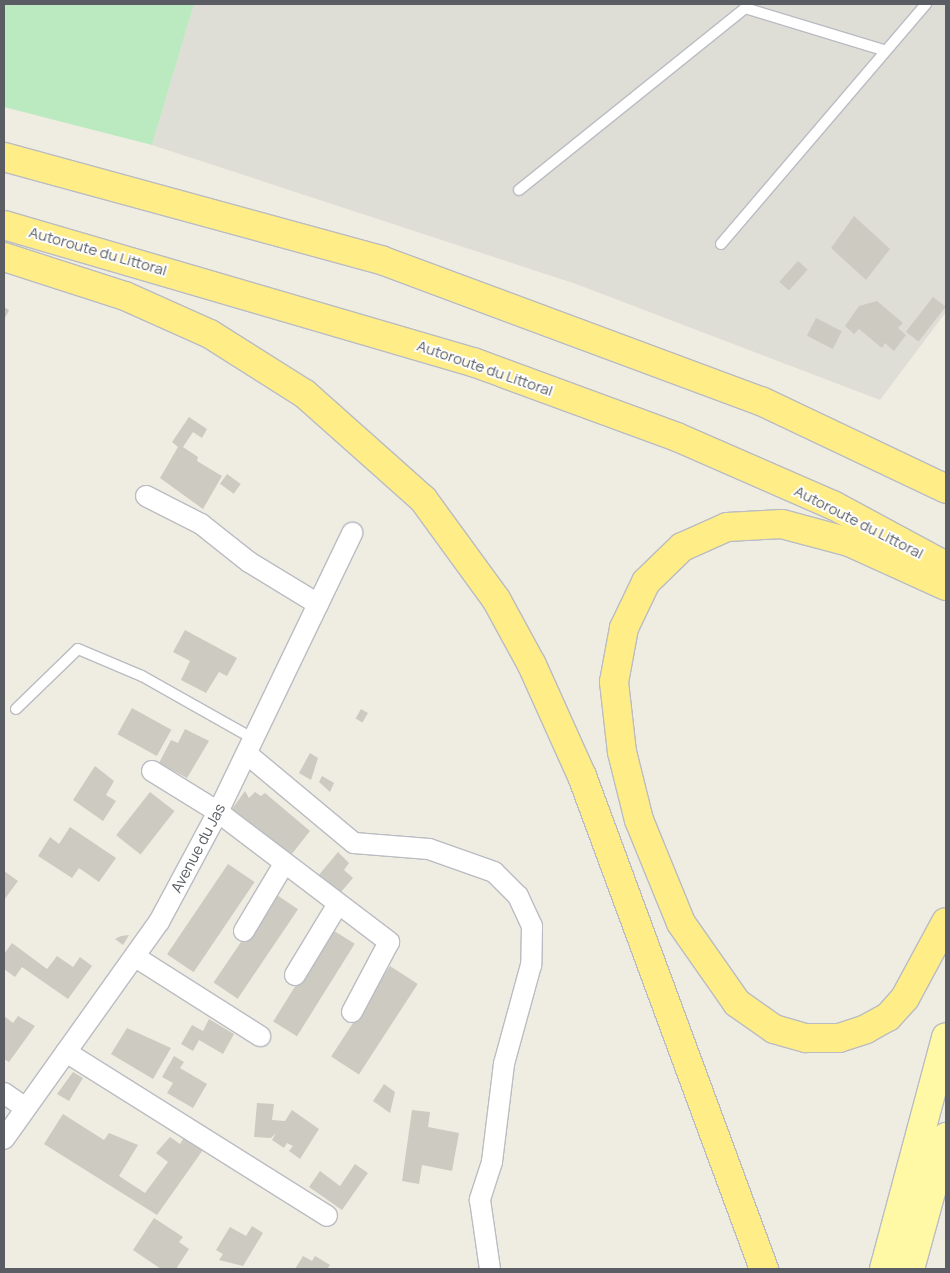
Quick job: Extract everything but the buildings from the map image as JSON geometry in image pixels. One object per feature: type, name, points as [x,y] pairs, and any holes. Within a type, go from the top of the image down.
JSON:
[{"type":"highway","points":[[4,157],[381,260],[603,327],[739,376],[877,435],[946,469]]},
{"type":"highway","name":"Autoroute du Littoral","points":[[4,225],[474,362],[678,437],[833,505],[946,566]]},
{"type":"highway","points":[[4,257],[124,296],[210,334],[306,394],[423,498],[496,599],[532,665],[578,768],[764,1269]]},
{"type":"highway","points":[[381,260],[761,401],[946,489]]},
{"type":"highway","points":[[946,586],[849,542],[782,524],[727,527],[682,547],[646,582],[624,628],[614,682],[622,752],[640,820],[681,923],[737,1003],[774,1029],[806,1038],[839,1038],[866,1028],[888,1017],[905,998],[946,922]]},
{"type":"main road","points":[[884,1269],[946,1037]]},
{"type":"main road","points":[[910,1269],[946,1137]]},
{"type":"street","points":[[146,496],[201,524],[249,562],[318,604]]},
{"type":"street","name":"Avenue du Jas","points":[[4,1139],[24,1107],[137,958],[218,812],[352,533]]},
{"type":"street","points":[[250,746],[354,843],[429,849],[494,872],[518,896],[532,926],[531,965],[504,1064],[492,1162],[480,1200],[490,1269]]},
{"type":"street","points":[[152,771],[218,812],[389,942],[352,1012]]},
{"type":"street","points":[[244,931],[284,864]]},
{"type":"street","points":[[295,975],[338,904]]},
{"type":"street","points":[[137,958],[260,1036]]},
{"type":"street","points":[[66,1052],[327,1216]]},
{"type":"street","points":[[4,1092],[24,1107]]},
{"type":"lane","points":[[721,244],[883,50],[926,4]]},
{"type":"lane","points":[[519,190],[745,8],[883,50]]},
{"type":"lane","points":[[16,709],[78,649],[142,676],[250,746]]},
{"type":"shaded area","points":[[194,4],[946,4],[946,312],[880,400],[576,284],[152,145]]},
{"type":"green space","points":[[4,4],[194,4],[152,145],[4,107]]}]
